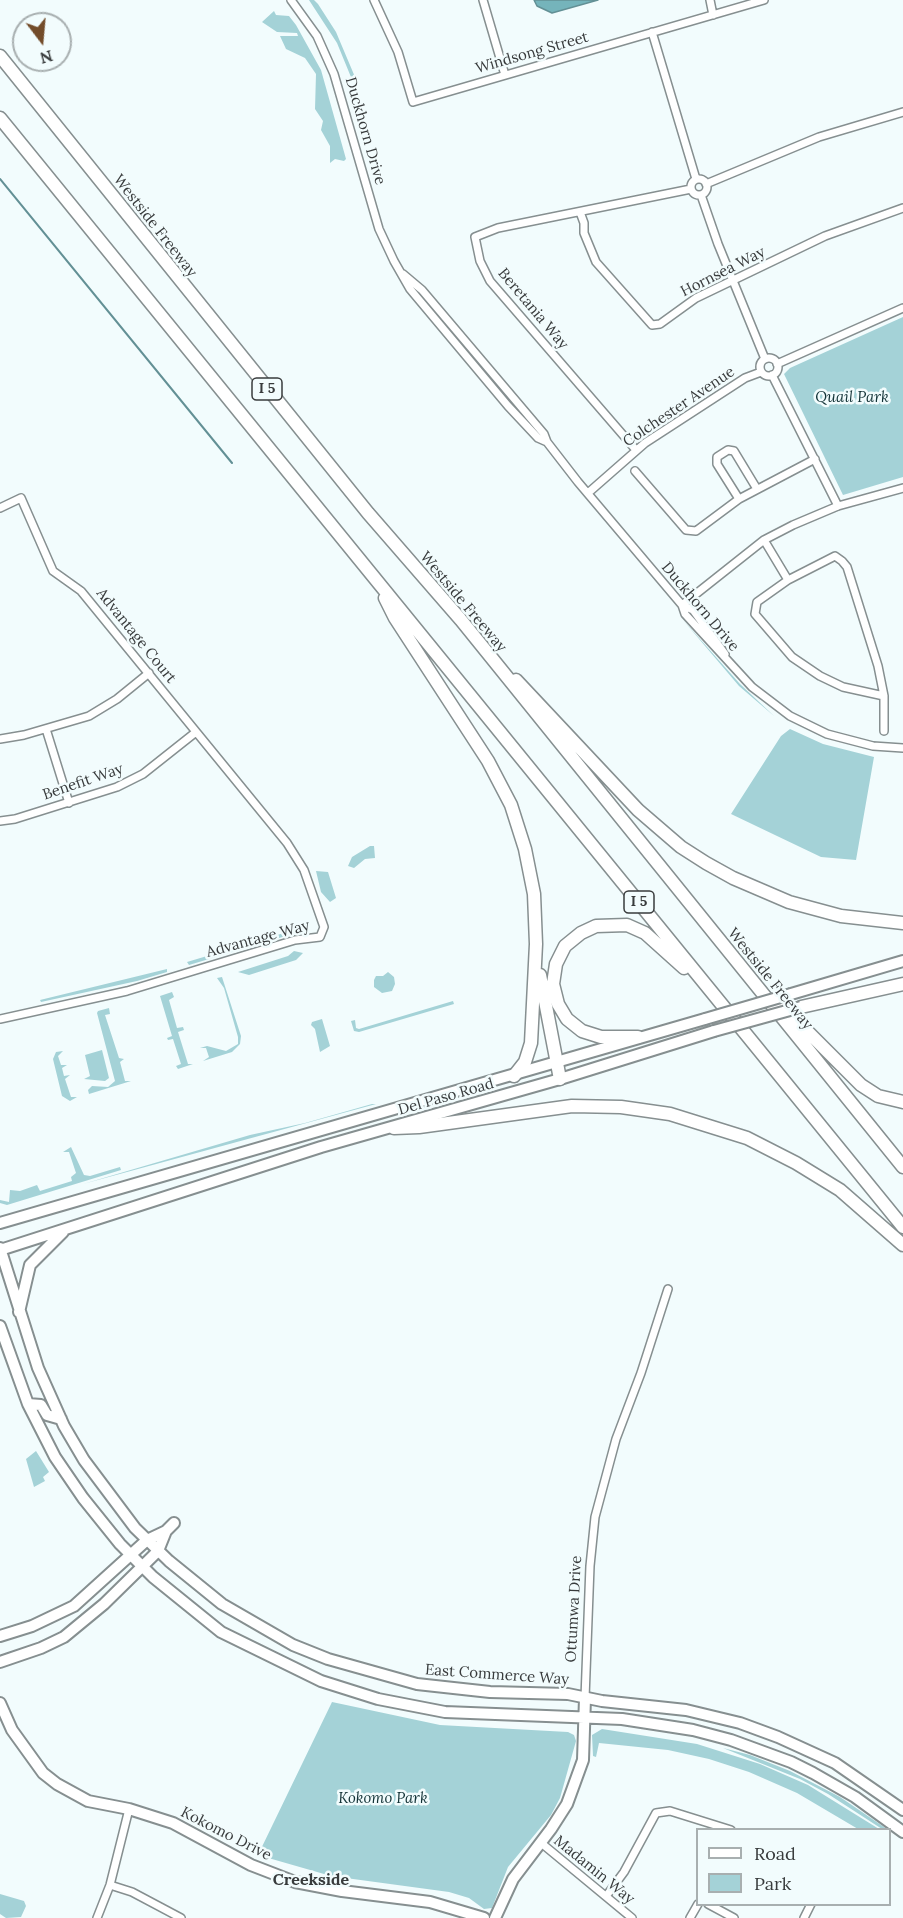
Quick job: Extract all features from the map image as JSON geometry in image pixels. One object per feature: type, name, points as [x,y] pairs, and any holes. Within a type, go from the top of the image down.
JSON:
[{"type":"highway","name":"Westside Freeway","points":[[0,56],[368,513],[461,620],[903,1167]]},
{"type":"highway","name":"I 5","points":[[0,119],[903,1227]]},
{"type":"highway","points":[[375,578],[395,618],[488,761],[511,805],[530,869],[543,1003],[560,1079]]},
{"type":"highway","points":[[461,620],[638,810],[681,847],[733,878],[789,902],[841,916],[903,923]]},
{"type":"highway","points":[[638,1037],[609,1038],[590,1035],[574,1025],[558,1004],[554,974],[560,955],[573,939],[586,929],[606,924],[637,928],[716,997]]},
{"type":"highway","points":[[514,1076],[525,1062],[531,1043],[536,944]]},
{"type":"highway","points":[[734,957],[861,1085],[878,1096],[903,1102]]},
{"type":"highway","points":[[801,1007],[903,984]]},
{"type":"highway","points":[[394,1128],[418,1127],[572,1106],[621,1107],[678,1116],[747,1138],[804,1167],[840,1190],[903,1245]]},
{"type":"main road","name":"Del Paso Road","points":[[0,1223],[353,1120],[514,1076],[638,1037],[903,961]]},
{"type":"main road","name":"Del Paso Road","points":[[0,1249],[66,1230],[321,1147],[394,1128],[903,978]]},
{"type":"main road","points":[[19,1312],[30,1265],[66,1230]]},
{"type":"main road","name":"East Commerce Way","points":[[0,1249],[42,1379],[61,1419],[98,1481],[158,1551],[222,1604],[293,1645],[367,1672],[426,1685],[490,1692],[568,1694],[686,1710],[740,1723],[778,1737],[834,1764],[903,1810]]},
{"type":"main road","points":[[0,1326],[28,1404],[68,1477],[102,1522],[131,1555],[173,1595],[221,1632],[321,1681],[378,1700],[445,1712],[622,1719],[693,1730],[767,1752],[806,1770],[855,1797],[903,1832]]},
{"type":"main road","points":[[28,1404],[41,1405],[47,1415],[61,1419]]},
{"type":"main road","points":[[0,1636],[32,1626],[74,1606],[147,1540],[170,1527],[158,1551],[104,1604],[64,1637],[41,1648],[0,1662]]},
{"type":"main road","name":"Ottumwa Drive","points":[[495,1918],[513,1879],[560,1816],[573,1789],[583,1760],[585,1698]]},
{"type":"main road","name":"Kokomo Drive","points":[[0,1703],[24,1749],[57,1784],[88,1801],[129,1809],[173,1822],[251,1865],[296,1882],[342,1892],[430,1902],[484,1918]]},
{"type":"street","name":"Duckhorn Drive","points":[[291,0],[326,53],[380,230],[394,261],[403,274],[422,290],[544,434],[546,442],[682,605],[693,610],[731,664],[770,703],[812,728],[850,741],[903,748]]},
{"type":"street","name":"Windsong Street","points":[[374,0],[391,33],[413,102],[764,0]]},
{"type":"street","points":[[483,0],[505,75]]},
{"type":"street","points":[[710,0],[712,15]]},
{"type":"street","points":[[652,32],[696,179]]},
{"type":"street","points":[[706,184],[810,140],[903,112]]},
{"type":"street","points":[[696,179],[703,180],[706,184]]},
{"type":"street","points":[[696,179],[691,189],[694,193],[701,195]]},
{"type":"street","points":[[701,195],[705,191],[706,184]]},
{"type":"street","name":"Beretania Way","points":[[636,450],[490,281],[476,248],[475,237],[482,232],[691,189]]},
{"type":"street","points":[[701,195],[732,281],[765,359]]},
{"type":"street","name":"Hornsea Way","points":[[580,212],[584,223],[584,233],[596,262],[652,325],[660,324],[696,298],[825,236],[903,208]]},
{"type":"street","points":[[777,364],[903,308]]},
{"type":"street","points":[[765,359],[773,360],[777,364],[777,370],[772,375],[765,375],[761,372],[760,366],[765,359]]},
{"type":"street","name":"Colchester Avenue","points":[[588,493],[636,450],[744,378],[761,372]]},
{"type":"street","points":[[772,375],[838,506]]},
{"type":"street","points":[[739,499],[717,464],[717,457],[728,450],[734,451],[757,489]]},
{"type":"street","points":[[635,471],[686,530],[696,531],[739,499],[815,459]]},
{"type":"street","points":[[682,605],[764,540],[838,506],[903,488]]},
{"type":"street","name":"Advantage Court","points":[[0,508],[21,498],[57,577],[81,591],[196,732]]},
{"type":"street","points":[[764,540],[788,580]]},
{"type":"street","points":[[884,696],[863,693],[820,676],[792,657],[755,614],[757,602],[788,580],[835,556],[842,561],[847,567],[884,696],[884,731]]},
{"type":"street","points":[[0,739],[46,729],[100,710],[149,674]]},
{"type":"street","points":[[46,729],[69,803]]},
{"type":"street","name":"Benefit Way","points":[[0,820],[69,803],[117,787],[143,774],[196,732]]},
{"type":"street","name":"Advantage Way","points":[[0,1019],[127,991],[295,940],[320,937],[324,927],[304,870],[294,852],[196,732]]},
{"type":"street","name":"Ottumwa Drive","points":[[585,1698],[590,1566],[595,1516],[616,1439],[641,1373],[668,1289]]},
{"type":"street","points":[[97,1918],[110,1885],[129,1809]]},
{"type":"street","points":[[607,1895],[624,1872],[656,1813],[670,1811],[725,1828]]},
{"type":"street","name":"Madamin Way","points":[[540,1842],[607,1895],[632,1918]]},
{"type":"street","points":[[110,1885],[138,1895],[181,1918]]},
{"type":"street","points":[[710,1906],[734,1918]]},
{"type":"green space","points":[[309,0],[314,0],[318,4],[336,32],[355,77],[353,82],[337,43]]},
{"type":"green space","points":[[274,11],[276,15],[289,16],[321,70],[346,159],[344,161],[335,159],[330,163],[330,146],[321,130],[323,121],[315,109],[316,74],[305,58],[286,49],[280,36],[298,36],[297,33],[277,32],[262,22]]},
{"type":"green space","name":"Quail Park","points":[[903,317],[903,477],[843,495],[784,374],[790,368]]},
{"type":"green space","points":[[683,620],[740,684],[774,716],[739,686]]},
{"type":"green space","points":[[790,729],[823,744],[874,757],[856,860],[821,857],[731,814],[781,736]]},
{"type":"green space","points":[[374,846],[375,858],[365,859],[354,868],[348,866],[352,857]]},
{"type":"green space","points":[[316,871],[328,872],[336,898],[330,902],[321,892]]},
{"type":"green space","points":[[294,930],[299,932],[189,965],[187,962]]},
{"type":"green space","points":[[294,951],[303,953],[296,960],[249,975],[238,972],[288,956]]},
{"type":"green space","points":[[167,969],[167,972],[137,981],[41,1002],[40,1000]]},
{"type":"green space","points":[[388,972],[394,977],[395,984],[392,991],[382,993],[374,987],[374,980],[376,976],[383,976]]},
{"type":"green space","points":[[222,977],[241,1036],[240,1044],[232,1052],[203,1061],[209,1057],[206,1048],[200,1048],[207,1046],[226,1051],[238,1044],[224,988],[217,978]]},
{"type":"green space","points":[[172,992],[174,997],[169,1000],[177,1028],[183,1027],[184,1030],[178,1032],[188,1064],[193,1064],[178,1069],[176,1066],[181,1064],[173,1039],[168,1040],[167,1038],[172,1036],[160,996]]},
{"type":"green space","points":[[453,1001],[454,1004],[359,1032],[354,1031],[351,1021],[355,1020],[356,1028],[359,1029]]},
{"type":"green space","points":[[109,1008],[110,1014],[105,1015],[119,1058],[124,1059],[120,1062],[125,1081],[131,1081],[89,1094],[88,1090],[92,1086],[108,1087],[115,1081],[97,1013]]},
{"type":"green space","points":[[322,1019],[330,1046],[320,1052],[315,1029],[311,1025],[312,1022]]},
{"type":"green space","points":[[102,1050],[109,1078],[105,1081],[84,1079],[90,1076],[85,1055]]},
{"type":"green space","points":[[63,1051],[58,1056],[61,1065],[67,1065],[62,1068],[64,1076],[70,1075],[65,1079],[71,1097],[77,1097],[70,1101],[62,1096],[53,1059],[56,1052]]},
{"type":"green space","points":[[376,1104],[83,1184],[250,1135],[305,1123]]},
{"type":"green space","points":[[71,1147],[84,1175],[90,1176],[120,1167],[121,1170],[7,1205],[0,1203],[0,1200],[9,1202],[10,1190],[20,1191],[37,1185],[40,1191],[72,1181],[71,1177],[76,1173],[69,1152],[63,1152]]},
{"type":"green space","points":[[36,1451],[49,1472],[43,1477],[45,1481],[34,1487],[26,1459]]},
{"type":"green space","name":"Kokomo Park","points":[[332,1702],[440,1725],[568,1732],[574,1735],[576,1741],[560,1798],[551,1815],[508,1867],[492,1908],[484,1909],[469,1898],[449,1892],[331,1876],[258,1855]]},
{"type":"green space","points":[[602,1729],[697,1744],[760,1764],[808,1785],[877,1828],[856,1828],[797,1793],[749,1772],[709,1759],[668,1750],[599,1743],[596,1757],[593,1756],[592,1735]]},
{"type":"green space","points":[[723,1748],[750,1755],[790,1771],[840,1797],[886,1828],[880,1828],[800,1779]]},
{"type":"green space","points":[[0,1894],[24,1901],[26,1906],[21,1917],[6,1918],[0,1914]]},
{"type":"shaded area","points":[[534,0],[598,0],[552,13],[537,6]]},
{"type":"waterway","points":[[0,179],[232,463]]},
{"type":"district","name":"Creekside","points":[[311,1880]]}]
